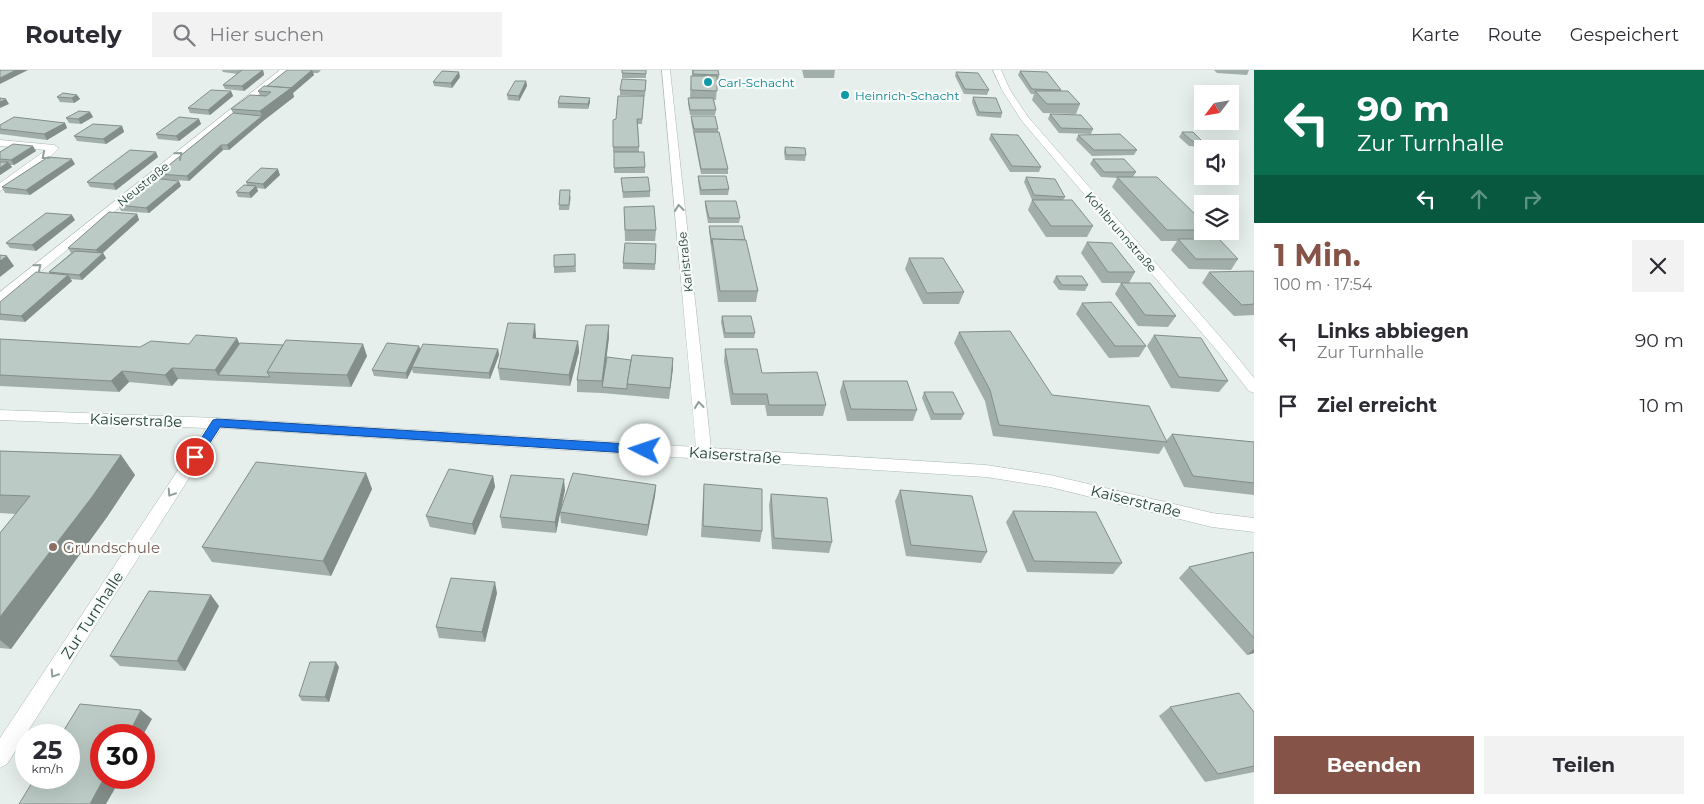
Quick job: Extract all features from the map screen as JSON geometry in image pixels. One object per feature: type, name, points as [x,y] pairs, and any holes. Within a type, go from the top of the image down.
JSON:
[{"type":"street","name":"Neustraße","points":[[0,298],[285,70]]},
{"type":"street","name":"Karlstraße","points":[[666,70],[704,453]]},
{"type":"street","name":"Kohlbrunnstraße","points":[[997,70],[1006,90],[1025,120],[1224,350],[1254,388]]},
{"type":"street","points":[[0,144],[54,148],[45,157],[0,188]]},
{"type":"street","name":"Kaiserstraße","points":[[0,415],[217,423],[986,470],[1050,480],[1179,512],[1254,525]]},
{"type":"street","name":"Zur Turnhalle","points":[[0,757],[217,423]]},
{"type":"building","points":[[0,70],[16,70],[0,78]]},
{"type":"building","points":[[242,70],[263,70],[242,86],[223,85]]},
{"type":"building","points":[[287,70],[312,70],[291,88],[267,86]]},
{"type":"building","points":[[622,70],[646,70],[646,74],[622,73]]},
{"type":"building","points":[[693,70],[718,70],[719,75],[693,74]]},
{"type":"building","points":[[442,71],[459,72],[451,83],[433,82]]},
{"type":"building","points":[[1020,71],[1047,72],[1061,90],[1032,89]]},
{"type":"building","points":[[956,72],[978,73],[989,90],[965,89]]},
{"type":"building","points":[[691,76],[717,76],[717,91],[691,90]]},
{"type":"building","points":[[622,79],[646,80],[645,91],[620,90]]},
{"type":"building","points":[[515,81],[526,81],[519,96],[507,95]]},
{"type":"building","points":[[264,86],[291,88],[260,111],[231,109],[250,95],[266,96],[271,92],[258,91]]},
{"type":"building","points":[[211,90],[231,91],[208,110],[188,108]]},
{"type":"building","points":[[1035,91],[1068,91],[1080,104],[1047,104]]},
{"type":"building","points":[[63,93],[77,95],[72,98],[57,97]]},
{"type":"building","points":[[560,96],[590,98],[588,104],[558,103]]},
{"type":"building","points":[[618,96],[644,96],[642,119],[637,119],[639,147],[613,147],[613,120],[616,119]]},
{"type":"building","points":[[973,97],[996,98],[1002,113],[979,112]]},
{"type":"building","points":[[688,98],[713,98],[716,110],[690,110]]},
{"type":"building","points":[[79,111],[90,112],[78,119],[66,118]]},
{"type":"building","points":[[233,113],[262,116],[227,145],[221,145],[187,176],[158,174]]},
{"type":"building","points":[[1050,114],[1081,115],[1093,129],[1061,128]]},
{"type":"building","points":[[691,116],[715,116],[718,129],[694,129]]},
{"type":"building","points":[[14,117],[65,123],[44,134],[0,129],[0,125]]},
{"type":"building","points":[[179,117],[199,119],[176,136],[156,134]]},
{"type":"building","points":[[93,124],[122,126],[103,139],[74,136]]},
{"type":"building","points":[[694,132],[719,132],[728,169],[701,169]]},
{"type":"building","points":[[1182,132],[1193,132],[1201,140],[1192,141]]},
{"type":"building","points":[[991,134],[1018,135],[1041,167],[1012,166]]},
{"type":"building","points":[[1120,134],[1137,150],[1094,150],[1078,135]]},
{"type":"building","points":[[13,144],[33,146],[11,160],[0,159],[0,152]]},
{"type":"building","points":[[785,147],[805,148],[806,155],[786,155]]},
{"type":"building","points":[[130,150],[156,152],[113,184],[87,182]]},
{"type":"building","points":[[614,152],[644,152],[645,167],[614,168]]},
{"type":"building","points":[[48,157],[72,159],[26,190],[2,187]]},
{"type":"building","points":[[1093,159],[1124,159],[1136,172],[1104,172]]},
{"type":"building","points":[[0,162],[8,162],[0,168]]},
{"type":"building","points":[[261,168],[278,169],[263,184],[246,182]]},
{"type":"building","points":[[698,176],[726,176],[729,189],[701,190]]},
{"type":"building","points":[[648,177],[650,191],[623,192],[621,178]]},
{"type":"building","points":[[1026,177],[1055,179],[1065,197],[1034,195]]},
{"type":"building","points":[[1117,177],[1157,177],[1194,213],[1194,230],[1167,230]]},
{"type":"building","points":[[152,178],[179,181],[146,208],[119,205]]},
{"type":"building","points":[[244,185],[256,186],[249,193],[236,192]]},
{"type":"building","points":[[560,190],[570,190],[569,205],[559,205]]},
{"type":"building","points":[[1032,200],[1072,200],[1093,226],[1051,226]]},
{"type":"building","points":[[705,201],[736,201],[740,218],[709,218]]},
{"type":"building","points":[[654,206],[656,230],[625,230],[624,207]]},
{"type":"building","points":[[109,212],[137,214],[96,250],[68,248]]},
{"type":"building","points":[[46,213],[72,215],[32,245],[6,243]]},
{"type":"building","points":[[709,226],[742,226],[745,240],[712,239],[712,244]]},
{"type":"building","points":[[712,239],[746,240],[758,291],[720,291]]},
{"type":"building","points":[[1178,239],[1220,240],[1238,259],[1196,259]]},
{"type":"building","points":[[1087,242],[1112,243],[1135,272],[1108,272]]},
{"type":"building","points":[[625,243],[656,244],[655,264],[623,263]]},
{"type":"building","points":[[75,251],[103,253],[79,275],[49,272]]},
{"type":"building","points":[[575,254],[575,266],[554,267],[554,255]]},
{"type":"building","points":[[0,255],[7,256],[0,261]]},
{"type":"building","points":[[909,258],[943,258],[964,292],[927,293]]},
{"type":"building","points":[[1253,271],[1254,304],[1242,305],[1209,272]]},
{"type":"building","points":[[36,272],[68,275],[21,316],[0,314],[0,302]]},
{"type":"building","points":[[1056,276],[1082,276],[1088,285],[1062,285]]},
{"type":"building","points":[[1121,283],[1150,283],[1176,316],[1145,315]]},
{"type":"building","points":[[1111,302],[1146,346],[1115,346],[1082,303]]},
{"type":"building","points":[[722,316],[751,316],[755,333],[725,333]]},
{"type":"building","points":[[508,323],[535,324],[533,338],[578,341],[569,375],[498,368]]},
{"type":"building","points":[[586,325],[609,325],[602,381],[577,380]]},
{"type":"building","points":[[1010,331],[1052,395],[1149,406],[1167,442],[999,425],[990,390],[959,332]]},
{"type":"building","points":[[196,335],[237,338],[215,370],[172,368],[165,375],[122,371],[111,381],[0,375],[0,339],[140,347],[151,341],[189,344]]},
{"type":"building","points":[[1154,335],[1201,338],[1228,381],[1179,377]]},
{"type":"building","points":[[286,340],[363,344],[347,375],[267,372]]},
{"type":"building","points":[[240,343],[283,345],[267,372],[270,377],[218,375]]},
{"type":"building","points":[[387,343],[419,346],[406,373],[372,370]]},
{"type":"building","points":[[423,344],[498,349],[489,373],[412,367]]},
{"type":"building","points":[[725,349],[757,349],[762,373],[817,372],[826,405],[769,405],[767,394],[733,394]]},
{"type":"building","points":[[632,355],[673,358],[670,388],[627,384]]},
{"type":"building","points":[[607,357],[631,360],[627,389],[602,387]]},
{"type":"building","points":[[843,381],[907,381],[917,410],[851,409]]},
{"type":"building","points":[[924,392],[953,392],[964,414],[934,414]]},
{"type":"building","points":[[1172,434],[1254,442],[1254,483],[1193,476]]},
{"type":"building","points":[[0,451],[121,455],[92,497],[0,617],[0,533],[30,496],[0,495]]},
{"type":"building","points":[[256,462],[366,473],[323,561],[202,547]]},
{"type":"building","points":[[449,469],[493,476],[472,524],[426,516]]},
{"type":"building","points":[[573,473],[656,485],[648,525],[560,512]]},
{"type":"building","points":[[511,475],[564,479],[555,522],[500,517]]},
{"type":"building","points":[[704,484],[762,489],[762,531],[703,526]]},
{"type":"building","points":[[900,490],[972,496],[987,552],[911,545]]},
{"type":"building","points":[[771,494],[827,498],[832,542],[774,538]]},
{"type":"building","points":[[1013,511],[1096,512],[1122,563],[1034,561]]},
{"type":"building","points":[[1254,553],[1254,638],[1189,567]]},
{"type":"building","points":[[451,578],[495,582],[482,632],[436,627]]},
{"type":"building","points":[[149,591],[211,595],[177,661],[110,656]]},
{"type":"building","points":[[310,662],[336,662],[325,697],[299,696]]},
{"type":"building","points":[[1239,693],[1254,712],[1254,766],[1218,774],[1170,707]]},
{"type":"building","points":[[80,704],[141,710],[134,724],[90,724],[90,789],[98,789],[90,804],[19,804],[28,789],[80,789],[80,724],[68,724]]},
{"type":"place","name":"Carl-Schacht","points":[[708,82]]},
{"type":"place","name":"Heinrich-Schacht","points":[[845,95]]},
{"type":"place","name":"Grundschule","points":[[53,547]]},
{"type":"route","points":[[195,457],[217,423],[645,450]]}]
